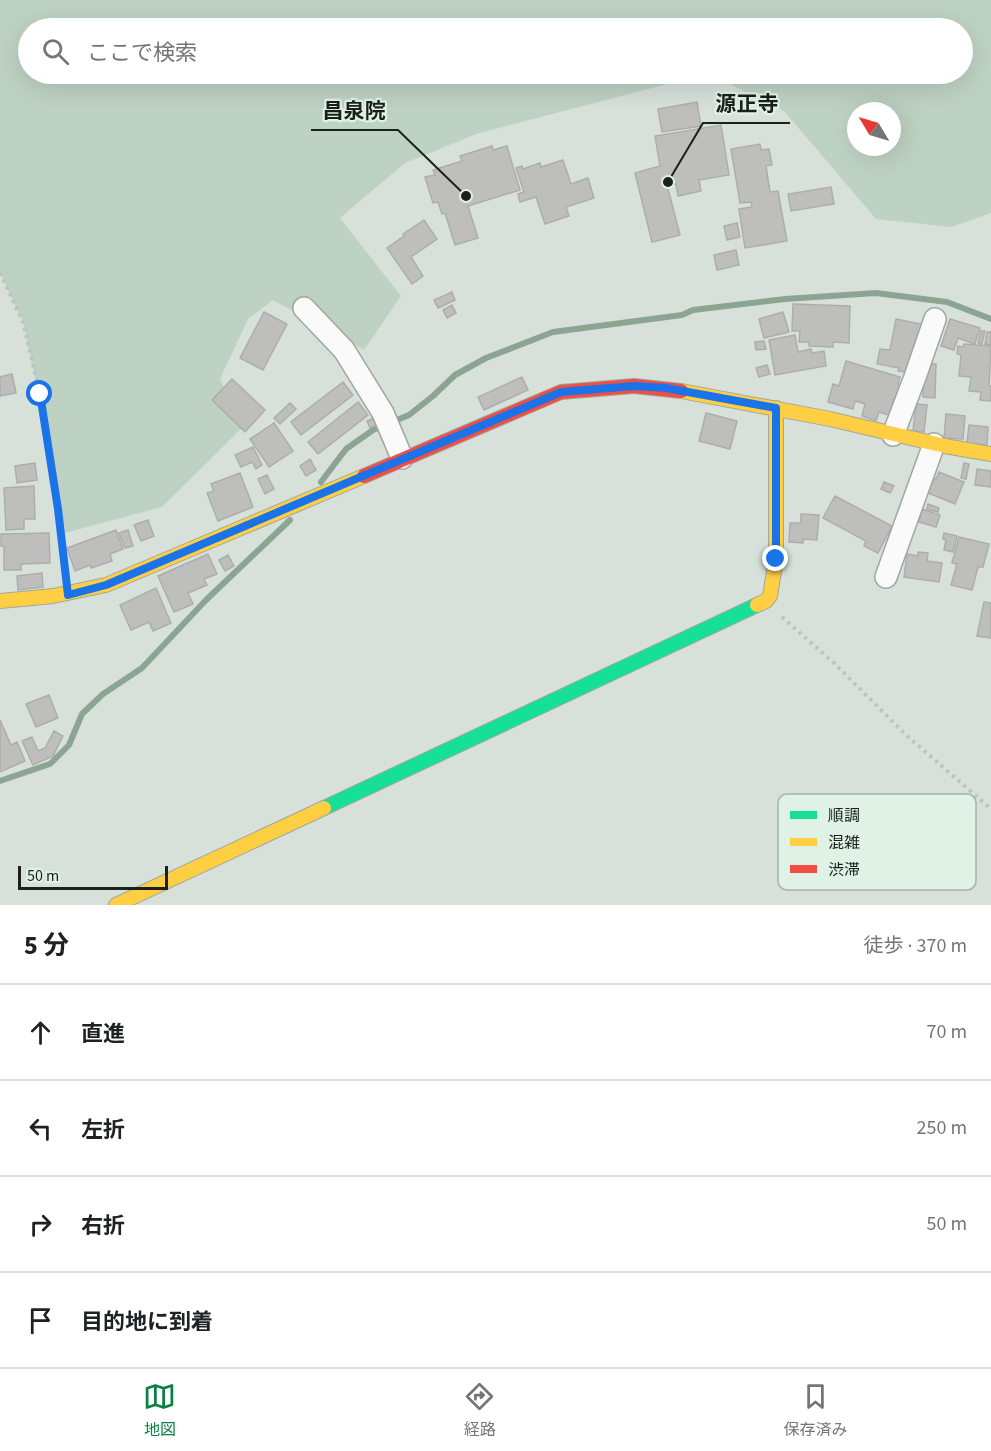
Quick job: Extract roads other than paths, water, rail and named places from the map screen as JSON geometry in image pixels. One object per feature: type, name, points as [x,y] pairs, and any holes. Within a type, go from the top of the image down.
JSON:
[{"type":"street","points":[[304,308],[344,350],[383,413],[402,458]]},
{"type":"street","points":[[893,435],[935,319]]},
{"type":"street","points":[[0,601],[39,600],[106,585],[561,392],[634,386],[666,388],[776,408],[934,444],[991,454]]},
{"type":"street","points":[[116,905],[766,601],[770,596],[776,559],[776,408]]},
{"type":"street","points":[[886,577],[934,444]]},
{"type":"waterway","points":[[321,482],[346,449],[373,430],[409,415],[455,375],[486,358],[553,332],[682,315],[693,310],[785,299],[876,293],[947,302],[991,319]]},
{"type":"waterway","points":[[0,781],[50,764],[69,745],[82,714],[103,694],[142,668],[206,600],[290,520]]},
{"type":"place","name":"源正寺","points":[[668,182]]},
{"type":"place","name":"昌泉院","points":[[466,196]]}]
